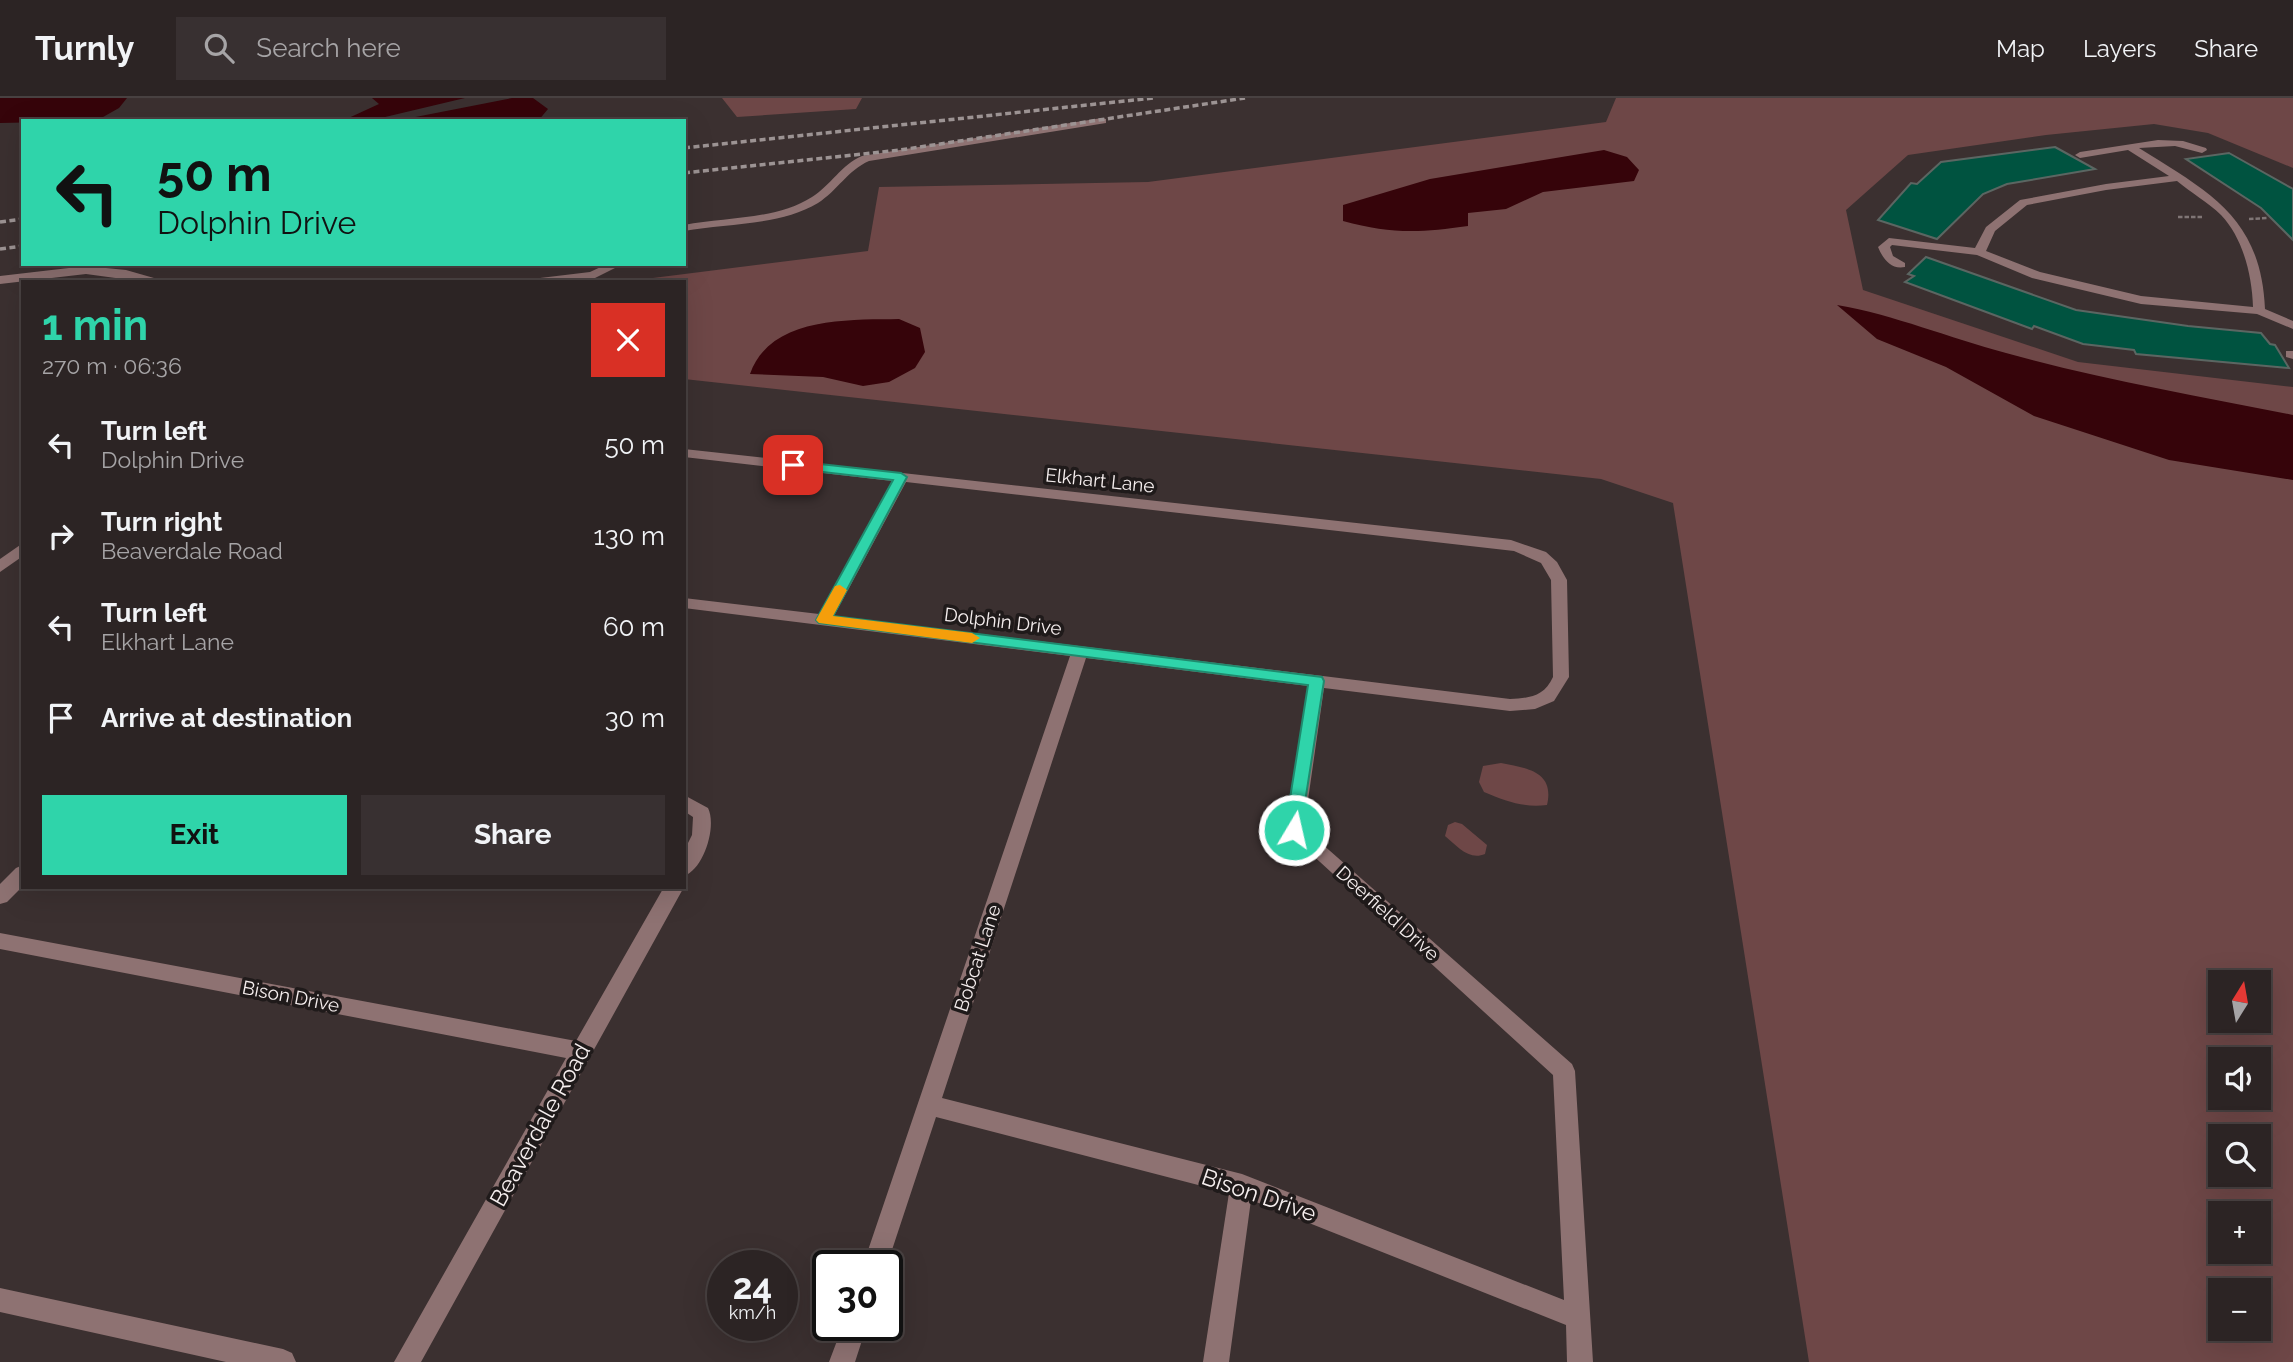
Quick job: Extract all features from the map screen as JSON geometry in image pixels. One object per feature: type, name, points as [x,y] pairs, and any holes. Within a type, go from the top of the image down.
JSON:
[{"type":"street","points":[[686,228],[775,213],[809,204],[825,194],[855,162],[866,158],[1102,121]]},
{"type":"street","points":[[2080,155],[2163,142],[2181,142],[2202,150]]},
{"type":"street","points":[[2130,147],[2163,165],[2227,215],[2243,241],[2259,292],[2259,311]]},
{"type":"street","points":[[1979,252],[1990,229],[2024,202],[2106,187],[2179,178]]},
{"type":"street","points":[[1901,265],[1888,258],[1884,247],[1889,241],[1979,252],[2036,275],[2141,300],[2259,311],[2293,325]]},
{"type":"street","points":[[555,280],[593,275],[613,266]]},
{"type":"street","points":[[0,280],[86,270],[153,280]]},
{"type":"street","name":"Elkhart Lane","points":[[686,453],[1511,545],[1532,550],[1555,568],[1559,580],[1561,677],[1556,690],[1546,700],[1530,705],[1510,705],[1317,681]]},
{"type":"street","points":[[824,620],[901,477]]},
{"type":"street","points":[[0,567],[21,550]]},
{"type":"street","name":"Dolphin Drive","points":[[686,603],[1317,681]]},
{"type":"street","name":"Bobcat Lane","points":[[880,1250],[1080,652]]},
{"type":"street","name":"Deerfield Drive","points":[[1317,681],[1294,830],[1564,1071],[1580,1362]]},
{"type":"street","points":[[686,803],[701,813],[705,825],[701,839],[686,865]]},
{"type":"street","points":[[0,896],[21,875]]},
{"type":"street","name":"Beaverdale Road","points":[[407,1362],[673,889]]},
{"type":"street","name":"Bison Drive","points":[[0,941],[581,1052]]},
{"type":"street","name":"Bison Drive","points":[[928,1105],[1242,1185],[1578,1318]]},
{"type":"street","points":[[1216,1362],[1242,1185]]},
{"type":"street","points":[[0,1300],[283,1362]]},
{"type":"street","points":[[842,1362],[849,1341]]},
{"type":"shaded area","points":[[0,98],[127,98],[119,108],[100,119],[21,119],[21,123],[0,123]]},
{"type":"shaded area","points":[[372,98],[465,98],[381,118],[346,119],[379,104]]},
{"type":"shaded area","points":[[512,98],[533,98],[548,109],[540,119],[405,119]]},
{"type":"shaded area","points":[[722,98],[862,98],[856,109],[737,117]]},
{"type":"shaded area","points":[[1616,98],[2293,98],[2293,168],[2208,133],[2154,124],[2046,135],[1908,155],[1846,210],[1863,290],[2078,362],[2293,387],[2293,1362],[1809,1362],[1673,503],[1601,479],[686,379],[686,280],[637,280],[868,251],[879,187],[1148,182],[1606,122]]},
{"type":"shaded area","points":[[1604,150],[1627,157],[1639,170],[1634,181],[1543,192],[1506,209],[1468,213],[1468,226],[1405,231],[1343,221],[1343,205],[1430,179]]},
{"type":"shaded area","points":[[1837,305],[2077,371],[2293,415],[2293,480],[2169,460],[2034,416],[1946,367],[1877,339]]},
{"type":"shaded area","points":[[899,319],[920,328],[925,352],[915,368],[889,382],[863,386],[823,377],[750,374],[760,355],[775,341],[793,331],[835,322]]},
{"type":"shaded area","points":[[1501,763],[1529,770],[1543,778],[1547,785],[1547,805],[1522,805],[1484,792],[1479,782],[1483,766]]},
{"type":"shaded area","points":[[1455,822],[1462,824],[1487,845],[1485,854],[1468,854],[1445,836],[1448,825]]},
{"type":"building","points":[[2055,147],[2095,169],[2007,184],[1983,194],[1937,239],[1878,220],[1911,183],[1917,184],[1941,162]]},
{"type":"building","points":[[2229,153],[2293,189],[2293,240],[2261,208],[2186,159]]},
{"type":"building","points":[[1926,257],[2076,310],[2261,333],[2270,344],[2275,345],[2289,368],[2136,354],[2134,350],[2083,344],[2034,326],[2032,329],[1905,282],[1914,276],[1908,274]]},
{"type":"railway","points":[[686,148],[1153,98]]},
{"type":"railway","points":[[686,173],[900,150],[1245,98]]},
{"type":"railway","points":[[0,222],[21,219]]},
{"type":"railway","points":[[0,249],[21,246]]},
{"type":"slow traffic","points":[[840,590],[824,620],[972,638]]},
{"type":"route","points":[[793,465],[901,477],[824,620],[1317,681],[1294,830]]}]
